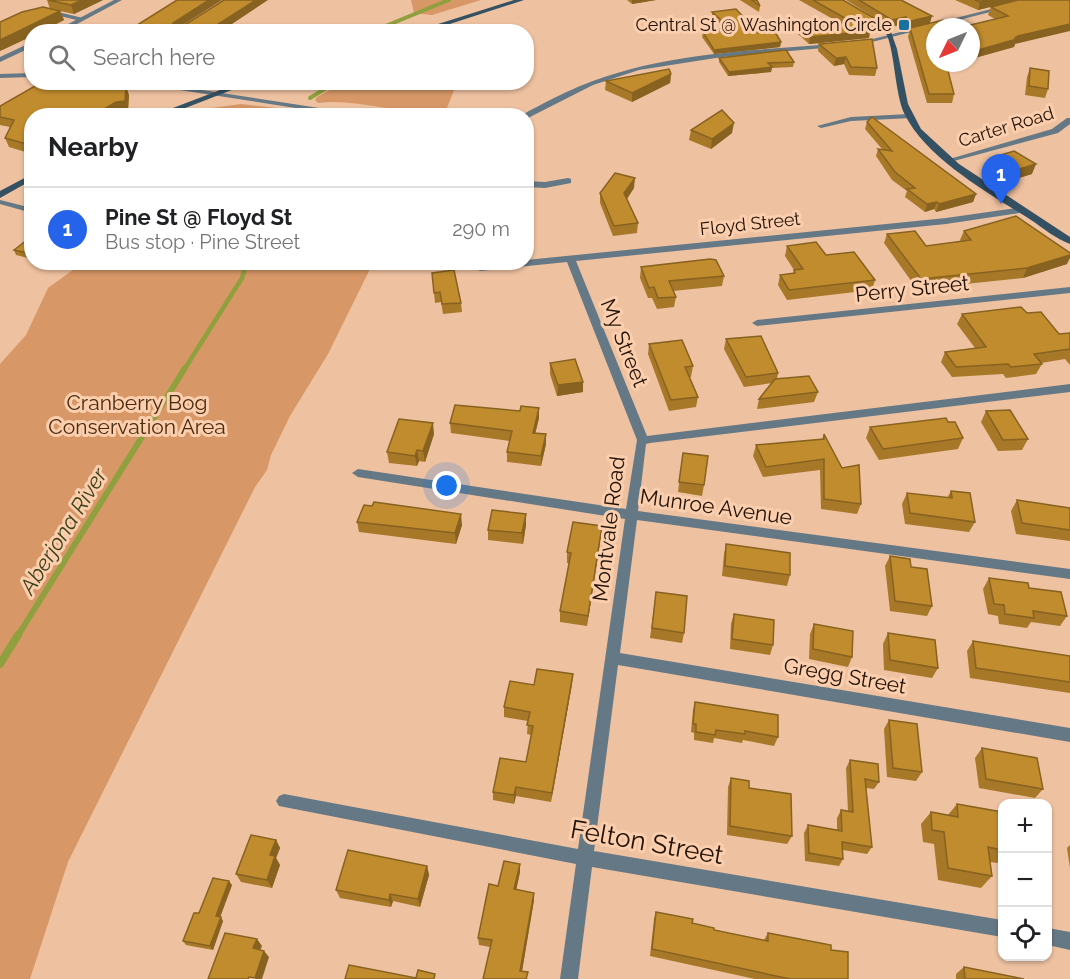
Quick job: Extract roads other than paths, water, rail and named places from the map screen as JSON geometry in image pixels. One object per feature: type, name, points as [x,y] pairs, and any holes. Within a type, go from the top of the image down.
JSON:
[{"type":"street","points":[[71,24],[119,0]]},
{"type":"street","points":[[442,24],[521,0]]},
{"type":"street","points":[[850,44],[890,37],[1035,0]]},
{"type":"street","points":[[855,10],[884,26],[890,37],[899,84],[909,116],[926,140],[950,160],[1070,241]]},
{"type":"street","points":[[534,112],[594,82],[628,71],[747,54],[839,45]]},
{"type":"street","points":[[0,60],[24,48]]},
{"type":"street","points":[[0,76],[24,75]]},
{"type":"street","points":[[185,90],[311,108]]},
{"type":"street","points":[[176,108],[224,90]]},
{"type":"street","points":[[821,126],[851,118],[909,116]]},
{"type":"street","name":"Carter Road","points":[[950,160],[1055,130],[1070,120]]},
{"type":"street","points":[[0,195],[24,181]]},
{"type":"street","points":[[534,184],[568,181]]},
{"type":"street","name":"Floyd Street","points":[[534,263],[946,221],[1023,210]]},
{"type":"street","name":"My Street","points":[[570,260],[643,441]]},
{"type":"street","name":"Perry Street","points":[[757,323],[1070,290]]},
{"type":"street","name":"Montvale Road","points":[[569,979],[632,515],[639,447],[643,441],[1070,388]]},
{"type":"street","name":"Munroe Avenue","points":[[358,473],[632,515],[1070,574]]},
{"type":"street","name":"Gregg Street","points":[[612,658],[1070,735]]},
{"type":"street","name":"Felton Street","points":[[284,801],[585,858],[998,928]]},
{"type":"street","points":[[1052,938],[1070,941]]},
{"type":"lane","points":[[40,12],[81,19]]},
{"type":"lane","points":[[0,202],[24,209]]},
{"type":"waterway","name":"Aberjona River","points":[[390,24],[449,0]]},
{"type":"waterway","name":"Aberjona River","points":[[310,98],[323,90]]},
{"type":"waterway","name":"Aberjona River","points":[[184,370],[242,278],[244,270]]},
{"type":"waterway","name":"Aberjona River","points":[[17,637],[185,368]]},
{"type":"waterway","name":"Aberjona River","points":[[0,664],[18,635]]},
{"type":"place","name":"Central St @ Washington Circle","points":[[904,25]]},
{"type":"place","name":"Pine St @ Floyd St","points":[[1001,204]]},
{"type":"park label","name":"Cranberry Bog Conservation Area","points":[[137,415]]}]
